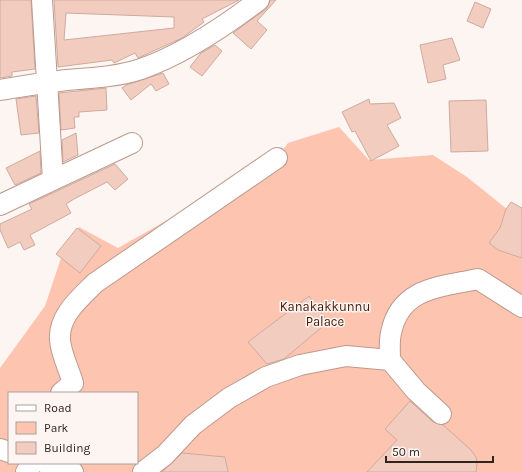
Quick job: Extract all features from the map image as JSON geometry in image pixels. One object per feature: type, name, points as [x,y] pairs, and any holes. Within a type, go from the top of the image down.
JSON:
[{"type":"street","points":[[42,0],[53,180]]},
{"type":"street","points":[[0,90],[47,82],[114,75],[141,69],[173,54],[203,37],[258,0]]},
{"type":"street","points":[[0,205],[132,143]]},
{"type":"street","points":[[62,392],[73,383],[60,340],[61,329],[66,316],[74,304],[95,283],[277,158]]},
{"type":"street","points":[[441,414],[416,391],[390,360],[390,333],[398,310],[415,295],[478,279],[522,307]]},
{"type":"street","points":[[143,472],[165,455],[193,425],[229,398],[266,377],[300,365],[346,356],[390,360]]},
{"type":"street","points":[[26,472],[32,464]]},
{"type":"street","points":[[48,464],[73,472]]},
{"type":"green space","name":"Kanakakkunnu Palace","points":[[339,127],[369,160],[433,155],[467,177],[522,221],[522,472],[0,472],[0,368],[45,306],[62,255],[79,227],[118,248],[277,158],[288,143]]},
{"type":"building","points":[[0,0],[31,0],[35,69],[12,72],[12,76],[0,78]]},
{"type":"building","points":[[54,0],[239,0],[202,19],[204,22],[182,38],[138,58],[135,53],[114,63],[112,60],[58,67]],"holes":[[[66,13],[174,17],[174,28],[64,40]]]},
{"type":"building","points":[[270,0],[276,0],[257,21],[267,30],[251,49],[233,33],[266,9]]},
{"type":"building","points":[[475,2],[491,9],[483,28],[467,21]]},
{"type":"building","points":[[452,38],[460,60],[443,65],[446,79],[428,83],[420,45]]},
{"type":"building","points":[[215,45],[222,51],[202,76],[190,67],[201,53]]},
{"type":"building","points":[[163,73],[169,84],[156,91],[151,84],[131,100],[122,88],[126,85]]},
{"type":"building","points":[[106,88],[107,110],[79,112],[79,117],[74,117],[75,128],[61,130],[59,93]]},
{"type":"building","points":[[36,96],[39,133],[21,135],[16,99]]},
{"type":"building","points":[[369,99],[370,104],[394,103],[401,118],[387,125],[399,146],[371,161],[355,131],[352,132],[342,112]]},
{"type":"building","points":[[486,100],[488,151],[451,152],[449,101]]},
{"type":"building","points":[[76,133],[78,155],[63,162],[62,140]]},
{"type":"building","points":[[40,151],[41,173],[15,185],[6,168]]},
{"type":"building","points":[[115,164],[128,179],[115,190],[107,182],[74,199],[66,204],[71,213],[30,235],[35,245],[24,250],[20,242],[8,248],[0,230],[0,224],[32,209],[29,204]]},
{"type":"building","points":[[511,202],[522,208],[522,258],[498,250],[489,243],[500,228],[506,209]]},
{"type":"building","points":[[77,228],[101,246],[80,273],[56,254]]},
{"type":"building","points":[[309,296],[328,322],[284,359],[267,364],[248,342]]},
{"type":"building","points":[[410,401],[433,422],[443,425],[471,450],[476,457],[476,472],[367,472],[397,440],[385,429]]},
{"type":"building","points":[[182,453],[225,457],[228,472],[162,472]]}]
